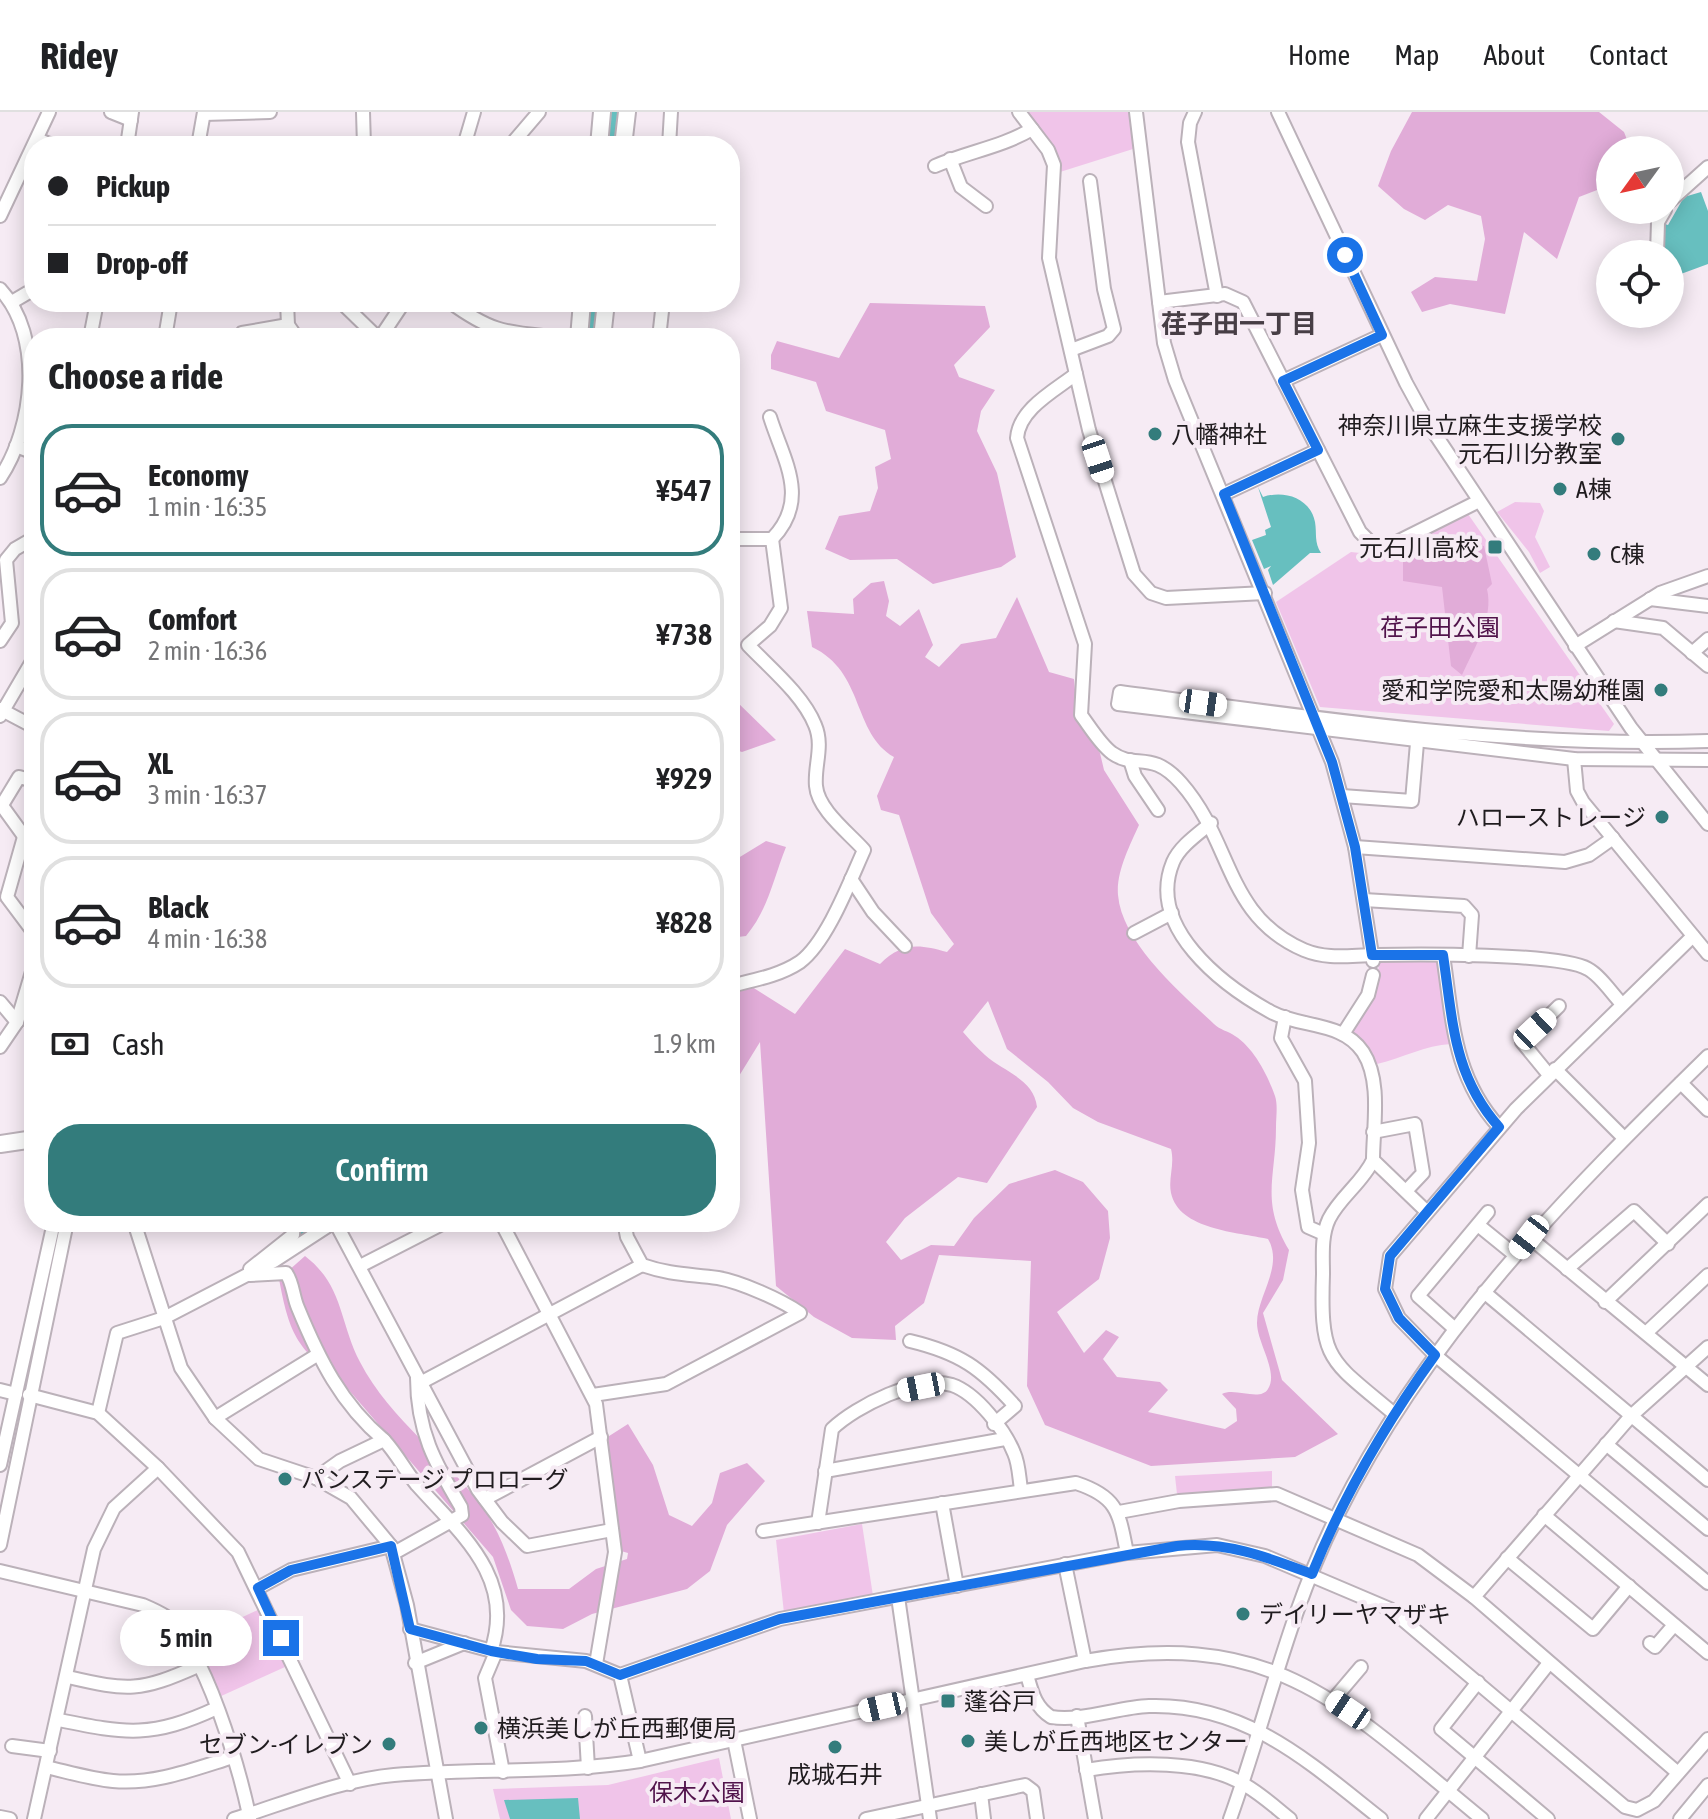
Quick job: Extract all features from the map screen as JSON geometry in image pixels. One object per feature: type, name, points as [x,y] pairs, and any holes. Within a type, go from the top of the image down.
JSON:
[{"type":"main road","points":[[600,136],[602,112]]},
{"type":"main road","points":[[624,136],[627,112]]},
{"type":"main road","points":[[0,1144],[24,1140]]},
{"type":"street","points":[[38,136],[49,112]]},
{"type":"street","points":[[111,112],[131,116],[128,136]]},
{"type":"street","points":[[200,136],[204,113],[270,112]]},
{"type":"street","points":[[363,112],[364,136]]},
{"type":"street","points":[[467,136],[474,112]]},
{"type":"street","points":[[519,136],[539,112]]},
{"type":"street","points":[[670,136],[671,112]]},
{"type":"street","points":[[1019,112],[1054,165],[1049,258],[1089,430],[1134,574],[1151,593],[1166,598],[1265,593]]},
{"type":"street","points":[[1136,112],[1164,343],[1175,380],[1322,731],[1355,847],[1373,958]]},
{"type":"street","points":[[1195,112],[1188,142],[1217,296]]},
{"type":"street","points":[[1278,112],[1382,335],[1429,425],[1575,646],[1655,760],[1708,824]]},
{"type":"street","points":[[935,166],[1010,142],[1032,129]]},
{"type":"street","points":[[950,159],[961,187],[986,206]]},
{"type":"street","points":[[0,216],[24,166]]},
{"type":"street","points":[[1684,188],[1708,167]]},
{"type":"street","points":[[1071,350],[1108,336],[1114,329],[1104,289],[1090,181]]},
{"type":"street","points":[[0,289],[12,302],[22,323],[24,338]]},
{"type":"street","points":[[12,302],[24,295]]},
{"type":"street","points":[[1159,302],[1233,295],[1243,302],[1360,532],[1371,543],[1387,547],[1479,501]]},
{"type":"street","points":[[287,312],[290,328]]},
{"type":"street","points":[[352,312],[368,328]]},
{"type":"street","points":[[464,312],[491,328]]},
{"type":"street","points":[[271,328],[288,325]]},
{"type":"street","points":[[1283,381],[1382,335]]},
{"type":"street","points":[[1076,374],[1025,416],[1018,424],[1017,438],[1085,644],[1081,715],[1111,752],[1130,760],[1148,760],[1173,774],[1211,823],[1236,889],[1249,909],[1281,938],[1326,957],[1443,955],[1568,963],[1589,969],[1622,1004]]},
{"type":"street","points":[[0,478],[16,446],[24,402]]},
{"type":"street","points":[[740,539],[772,539],[781,529],[789,509],[791,473],[770,417]]},
{"type":"street","points":[[16,446],[24,449]]},
{"type":"street","points":[[1224,494],[1318,450]]},
{"type":"street","points":[[740,983],[777,974],[808,955],[864,850],[822,803],[816,789],[819,748],[815,724],[791,691],[748,645],[770,626],[781,608],[772,539]]},
{"type":"street","points":[[0,641],[12,623],[6,560],[24,544]]},
{"type":"street","points":[[1575,646],[1671,587],[1708,576]]},
{"type":"street","points":[[1650,599],[1708,606]]},
{"type":"street","points":[[1614,621],[1663,628],[1708,666]]},
{"type":"street","points":[[1692,653],[1708,639]]},
{"type":"street","points":[[24,674],[1,712],[24,722]]},
{"type":"street","points":[[1708,741],[1571,742],[1315,718],[1120,692],[1118,704],[1417,743],[1574,759],[1708,760]]},
{"type":"street","points":[[1342,796],[1412,801],[1417,743]]},
{"type":"street","points":[[1574,759],[1577,791],[1583,802],[1708,954]]},
{"type":"street","points":[[1130,760],[1135,776],[1158,810]]},
{"type":"street","points":[[24,778],[19,777],[1,804],[24,837],[7,897],[24,920]]},
{"type":"street","points":[[1211,823],[1181,850],[1173,863],[1167,900],[1187,944],[1204,963],[1249,998],[1285,1017],[1352,1039],[1370,1066],[1373,1160],[1340,1202],[1324,1234],[1321,1327],[1326,1348],[1339,1368],[1393,1413]]},
{"type":"street","points":[[1355,847],[1565,862],[1589,855],[1613,838]]},
{"type":"street","points":[[851,879],[873,912],[905,946]]},
{"type":"street","points":[[1364,900],[1464,906],[1472,915],[1469,956]]},
{"type":"street","points":[[1134,933],[1172,913]]},
{"type":"street","points":[[1693,936],[1499,1127],[1390,1256],[1385,1289],[1399,1318],[1435,1355],[1708,1583]]},
{"type":"street","points":[[1443,955],[1459,1061],[1480,1105],[1499,1127]]},
{"type":"street","points":[[1343,1034],[1368,995],[1373,975]]},
{"type":"street","points":[[0,1047],[17,1022],[24,999]]},
{"type":"street","points":[[0,1002],[17,1022]]},
{"type":"street","points":[[1559,1006],[1522,1042],[1624,1138]]},
{"type":"street","points":[[1285,1017],[1281,1038],[1305,1081],[1309,1143],[1302,1190],[1308,1227],[1324,1234]]},
{"type":"street","points":[[1230,1819],[1312,1574],[1336,1517],[1393,1413],[1529,1237],[1708,1056]]},
{"type":"street","points":[[1681,1083],[1708,1110]]},
{"type":"street","points":[[1373,1132],[1415,1124],[1423,1173],[1406,1191]]},
{"type":"street","points":[[1373,1160],[1426,1211]]},
{"type":"street","points":[[1605,1302],[1708,1204]]},
{"type":"street","points":[[1567,1269],[1634,1211],[1668,1244]]},
{"type":"street","points":[[1455,1329],[1418,1296],[1488,1212]]},
{"type":"street","points":[[1478,1225],[1515,1255]]},
{"type":"street","points":[[0,1545],[52,1232]]},
{"type":"street","points":[[0,1465],[23,1394],[64,1232]]},
{"type":"street","points":[[137,1232],[185,1376],[215,1418],[259,1459],[316,1478],[351,1498],[392,1550],[446,1819]]},
{"type":"street","points":[[247,1275],[255,1262],[293,1232]]},
{"type":"street","points":[[98,1413],[117,1333],[164,1318],[274,1261],[320,1232]]},
{"type":"street","points":[[340,1232],[485,1499],[502,1522],[527,1546],[612,1530]]},
{"type":"street","points":[[360,1266],[426,1232]]},
{"type":"street","points":[[506,1232],[593,1395],[615,1552],[596,1664]]},
{"type":"street","points":[[593,1395],[666,1384],[800,1313],[780,1299],[767,1298],[720,1279],[672,1276],[642,1265],[626,1232]]},
{"type":"street","points":[[1529,1237],[1708,1385]]},
{"type":"street","points":[[420,1376],[550,1316],[642,1265]]},
{"type":"street","points":[[247,1275],[286,1273],[317,1355],[348,1406],[405,1463],[415,1482],[456,1519],[484,1560],[492,1578],[499,1615],[494,1652],[485,1678],[503,1772]]},
{"type":"street","points":[[1646,1333],[1708,1275]]},
{"type":"street","points":[[1484,1292],[1708,1480]]},
{"type":"street","points":[[910,1341],[961,1357],[986,1374],[1015,1406],[994,1424]]},
{"type":"street","points":[[1474,1597],[1631,1416],[1708,1347]]},
{"type":"street","points":[[215,1418],[317,1355]]},
{"type":"street","points":[[258,1588],[291,1570],[392,1550],[456,1519],[461,1507],[441,1477],[422,1420],[420,1376]]},
{"type":"street","points":[[818,1523],[832,1429],[874,1401],[901,1391],[951,1385],[968,1393],[1013,1450],[1021,1489]]},
{"type":"street","points":[[0,1390],[98,1413],[158,1468],[238,1552],[350,1784]]},
{"type":"street","points":[[485,1499],[601,1437]]},
{"type":"street","points":[[825,1471],[1005,1439]]},
{"type":"street","points":[[316,1478],[340,1461],[384,1440]]},
{"type":"street","points":[[1606,1444],[1708,1529]]},
{"type":"street","points":[[34,1819],[59,1720],[94,1549],[105,1522],[124,1498],[158,1468]]},
{"type":"street","points":[[763,1531],[1021,1489],[1076,1483],[1102,1494],[1119,1512],[1127,1553]]},
{"type":"street","points":[[1119,1512],[1179,1501],[1277,1494],[1418,1555],[1474,1597],[1678,1773]]},
{"type":"street","points":[[942,1503],[957,1586]]},
{"type":"street","points":[[1544,1515],[1708,1653]]},
{"type":"street","points":[[410,1629],[494,1652],[596,1664],[620,1675],[780,1619],[1127,1553],[1217,1545],[1265,1556],[1390,1609],[1625,1807],[1646,1808],[1708,1739]]},
{"type":"street","points":[[1507,1558],[1593,1629],[1629,1586]]},
{"type":"street","points":[[1065,1564],[1085,1661]]},
{"type":"street","points":[[0,1571],[143,1605],[165,1616],[181,1634],[217,1708],[250,1817]]},
{"type":"street","points":[[898,1597],[929,1812]]},
{"type":"street","points":[[1650,1643],[1655,1647],[1674,1625]]},
{"type":"street","points":[[415,1663],[464,1643]]},
{"type":"street","points":[[234,1819],[250,1817],[350,1784],[394,1775],[588,1768],[640,1761],[1085,1661],[1139,1652],[1183,1651],[1234,1659],[1278,1672],[1333,1700],[1482,1819]]},
{"type":"street","points":[[1426,1819],[1549,1663]]},
{"type":"street","points":[[68,1677],[118,1689],[140,1689],[198,1666]]},
{"type":"street","points":[[1333,1700],[1361,1667]]},
{"type":"street","points":[[620,1675],[640,1761]]},
{"type":"street","points":[[1027,1675],[1042,1711],[1060,1718],[1151,1705],[1194,1710],[1260,1729],[1381,1819]]},
{"type":"street","points":[[1478,1682],[1441,1729],[1548,1819]]},
{"type":"street","points":[[59,1720],[120,1732],[155,1732],[217,1708]]},
{"type":"street","points":[[585,1716],[588,1768]]},
{"type":"street","points":[[1077,1716],[1095,1819]]},
{"type":"street","points":[[734,1740],[750,1819]]},
{"type":"street","points":[[12,1746],[50,1751]]},
{"type":"street","points":[[46,1767],[112,1781],[141,1781],[175,1775],[233,1757]]},
{"type":"street","points":[[1086,1770],[1148,1762],[1193,1769],[1243,1783],[1290,1819]]},
{"type":"street","points":[[866,1819],[929,1812],[981,1794],[1025,1785],[1033,1791],[1037,1819]]},
{"type":"street","points":[[1680,1819],[1708,1785]]},
{"type":"street","points":[[981,1794],[984,1819]]},
{"type":"street","points":[[0,1817],[10,1819]]},
{"type":"green space","points":[[1025,112],[1130,112],[1133,149],[1060,172],[1057,156]]},
{"type":"green space","points":[[1515,502],[1540,503],[1544,511],[1535,537],[1550,567],[1540,573],[1529,552],[1497,512]]},
{"type":"green space","name":"荏子田公園","points":[[1468,514],[1614,724],[1609,731],[1320,707],[1276,602],[1351,552],[1388,556]]},
{"type":"green space","points":[[1378,960],[1439,961],[1451,1044],[1377,1064],[1352,1031],[1379,980]]},
{"type":"green space","points":[[1272,1471],[1272,1490],[1177,1494],[1175,1476]]},
{"type":"green space","points":[[862,1524],[873,1596],[784,1613],[776,1540]]},
{"type":"green space","points":[[260,1609],[285,1667],[219,1697],[191,1641]]},
{"type":"green space","name":"保木公園","points":[[719,1758],[731,1819],[500,1819],[493,1789],[608,1785]]},
{"type":"shaded area","points":[[1412,112],[1599,112],[1626,136],[1596,136],[1596,190],[1579,197],[1557,259],[1524,232],[1505,314],[1450,304],[1422,312],[1411,292],[1435,277],[1477,281],[1485,239],[1481,216],[1448,205],[1425,220],[1404,209],[1378,186],[1391,151]]},
{"type":"shaded area","points":[[870,303],[985,306],[990,327],[954,365],[959,377],[995,390],[981,411],[977,431],[997,473],[1016,557],[1001,567],[933,584],[897,559],[850,560],[825,549],[839,516],[870,511],[878,488],[875,467],[891,459],[885,430],[826,411],[816,382],[771,369],[771,355],[777,341],[839,358]]},
{"type":"shaded area","points":[[1464,535],[1471,536],[1473,544],[1484,546],[1492,584],[1487,589],[1485,622],[1462,675],[1451,666],[1442,587],[1403,581],[1403,552]]},
{"type":"shaded area","points":[[884,581],[889,601],[886,616],[900,626],[919,609],[933,645],[925,657],[939,667],[961,644],[996,638],[1017,597],[1049,672],[1074,679],[1078,722],[1100,753],[1104,770],[1139,825],[1124,859],[1118,886],[1122,913],[1130,931],[1155,966],[1185,997],[1216,1026],[1242,1041],[1264,1071],[1275,1096],[1277,1111],[1272,1203],[1280,1233],[1289,1250],[1283,1280],[1263,1313],[1282,1380],[1338,1434],[1295,1457],[1151,1466],[1045,1425],[1027,1386],[1031,1261],[939,1255],[924,1303],[895,1326],[896,1340],[852,1338],[814,1317],[776,1286],[760,1042],[740,1074],[740,991],[749,985],[795,1014],[845,949],[880,964],[903,948],[919,946],[947,952],[954,944],[931,913],[899,815],[881,810],[877,796],[894,757],[871,733],[841,671],[812,647],[807,611],[854,614],[853,599],[871,583]],"holes":[[[988,1001],[1007,1049],[1048,1082],[1073,1108],[1098,1122],[1171,1149],[1171,1193],[1185,1215],[1211,1227],[1268,1239],[1272,1249],[1272,1270],[1257,1323],[1271,1382],[1264,1393],[1222,1394],[1236,1409],[1237,1421],[1225,1429],[1148,1412],[1168,1390],[1160,1382],[1117,1377],[1103,1359],[1119,1337],[1106,1330],[1084,1353],[1057,1312],[1099,1279],[1110,1238],[1108,1211],[1083,1182],[1055,1170],[1009,1184],[974,1218],[954,1246],[931,1245],[901,1260],[886,1242],[905,1218],[958,1177],[987,1183],[1037,1107],[1030,1089],[985,1055],[963,1032]]]},
{"type":"shaded area","points":[[740,705],[776,740],[740,751]]},
{"type":"shaded area","points":[[766,841],[786,847],[760,915],[746,936],[740,937],[740,857]]},
{"type":"shaded area","points":[[305,1256],[318,1268],[334,1292],[360,1362],[387,1403],[454,1473],[485,1511],[496,1529],[518,1589],[569,1589],[596,1569],[627,1559],[628,1553],[621,1551],[606,1438],[628,1424],[653,1465],[669,1515],[692,1526],[712,1503],[720,1473],[747,1463],[765,1481],[727,1525],[710,1571],[687,1589],[592,1614],[563,1629],[527,1626],[511,1610],[493,1557],[341,1381],[314,1359],[297,1338],[279,1279]]},
{"type":"water","points":[[1701,192],[1708,211],[1708,264],[1684,273],[1684,240],[1664,240],[1665,224],[1684,224],[1684,197]]},
{"type":"water","points":[[1258,487],[1263,497],[1287,495],[1308,507],[1315,522],[1321,553],[1310,553],[1273,585],[1268,570],[1271,566],[1264,569],[1252,540],[1266,535],[1265,530],[1271,527]]},
{"type":"water","points":[[578,1798],[580,1819],[510,1819],[504,1800]]},
{"type":"waterway","points":[[612,136],[616,112]]},
{"type":"waterway","points":[[590,328],[592,312]]},
{"type":"waterway","points":[[300,1239],[301,1232]]},
{"type":"place","name":"八幡神社","points":[[1155,434]]},
{"type":"place","name":"神奈川県立麻生支援学校 元石川分教室","points":[[1618,439]]},
{"type":"place","name":"A棟","points":[[1560,489]]},
{"type":"place","name":"元石川高校","points":[[1495,547]]},
{"type":"place","name":"C棟","points":[[1594,554]]},
{"type":"place","name":"愛和学院愛和太陽幼稚園","points":[[1661,690]]},
{"type":"place","name":"ハローストレージ","points":[[1662,817]]},
{"type":"place","name":"パンステージ プロローグ","points":[[285,1479]]},
{"type":"place","name":"デイリーヤマザキ","points":[[1243,1614]]},
{"type":"place","name":"蓬谷戸","points":[[948,1701]]},
{"type":"place","name":"横浜美しが丘西郵便局","points":[[481,1728]]},
{"type":"place","name":"美しが丘西地区センター","points":[[968,1741]]},
{"type":"place","name":"セブン-イレブン","points":[[389,1744]]},
{"type":"place","name":"成城石井","points":[[835,1747]]},
{"type":"district","name":"荏子田一丁目","points":[[1239,324]]},
{"type":"route","points":[[281,1638],[258,1588],[291,1570],[355,1552],[391,1546],[407,1605],[410,1629],[491,1651],[537,1659],[586,1661],[611,1674],[620,1675],[644,1664],[664,1660],[780,1619],[1127,1553],[1197,1544],[1217,1545],[1265,1556],[1312,1574],[1336,1517],[1377,1440],[1435,1355],[1399,1318],[1385,1289],[1390,1256],[1499,1127],[1480,1105],[1459,1061],[1443,955],[1372,955],[1355,847],[1332,762],[1224,494],[1318,450],[1283,381],[1382,335],[1345,255]]}]
